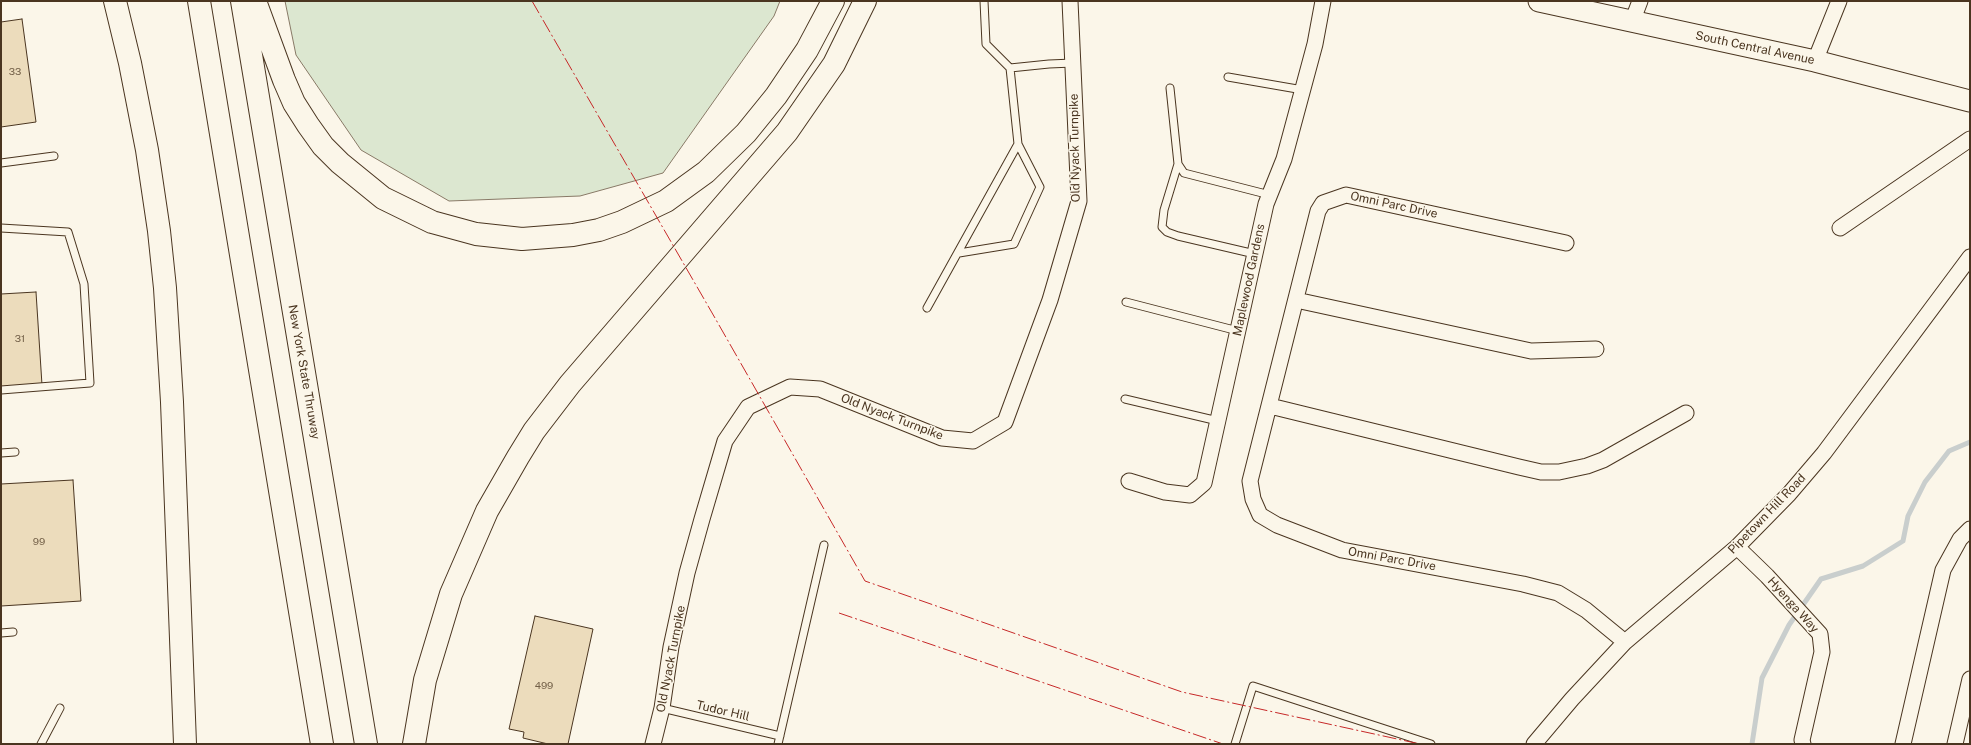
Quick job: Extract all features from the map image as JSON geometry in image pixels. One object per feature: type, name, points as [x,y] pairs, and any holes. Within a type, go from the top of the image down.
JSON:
[{"type":"highway","points":[[116,1],[146,143],[159,231],[165,288],[172,402],[185,744]]},
{"type":"highway","points":[[186,1],[217,113]]},
{"type":"highway","points":[[199,1],[322,744]]},
{"type":"highway","name":"New York State Thruway","points":[[242,1],[366,744]]},
{"type":"highway","points":[[255,1],[294,103],[319,140],[340,164],[384,198],[432,222],[476,234],[522,239],[573,236],[599,230],[622,222],[666,201],[706,172],[746,133],[776,96],[807,50],[833,1]]},
{"type":"highway","points":[[414,744],[425,680],[451,594],[481,524],[518,457],[534,431],[570,384],[787,132],[834,64],[865,1]]},
{"type":"street","name":"Old Nyack Turnpike","points":[[652,744],[662,708],[671,648],[688,573],[725,441],[748,407],[790,387],[820,389],[942,438],[972,441],[1005,422],[1050,300],[1079,201],[1070,1]]},
{"type":"street","name":"Maplewood Gardens","points":[[1129,481],[1165,492],[1190,495],[1204,483],[1266,204],[1284,159],[1315,44],[1323,1]]},
{"type":"street","name":"South Central Avenue","points":[[1539,1],[1815,61],[1970,101]]},
{"type":"street","points":[[1632,22],[1640,1]]},
{"type":"street","points":[[1815,61],[1839,1]]},
{"type":"street","points":[[1840,228],[1970,139]]},
{"type":"street","name":"Omni Parc Drive","points":[[1566,242],[1346,194],[1323,203],[1318,211],[1250,481],[1253,499],[1260,515],[1277,525],[1342,550],[1523,584],[1558,593],[1586,610],[1625,642]]},
{"type":"street","name":"Pipetown Hill Road","points":[[1534,744],[1572,699],[1625,642],[1737,547],[1789,494],[1824,453],[1970,257]]},
{"type":"street","points":[[1296,300],[1532,351],[1596,349]]},
{"type":"street","points":[[1270,406],[1541,472],[1559,472],[1587,466],[1603,460],[1686,413]]},
{"type":"street","points":[[1903,744],[1943,570],[1960,539],[1970,529]]},
{"type":"street","name":"Hyenga Way","points":[[1737,547],[1767,576],[1820,634],[1822,652],[1802,740],[1803,744]]},
{"type":"street","points":[[1955,744],[1970,679]]},
{"type":"lane","points":[[959,253],[1014,244],[1040,187],[1018,144],[1010,68],[986,44],[984,1]]},
{"type":"lane","points":[[1010,68],[1049,64],[1073,64]]},
{"type":"lane","points":[[1228,77],[1303,90]]},
{"type":"lane","points":[[1170,88],[1178,164],[1164,210],[1162,227],[1167,232],[1178,236],[1255,254]]},
{"type":"lane","points":[[927,308],[959,253],[1018,144]]},
{"type":"lane","points":[[1,163],[54,156]]},
{"type":"lane","points":[[1178,164],[1184,172],[1270,195]]},
{"type":"lane","points":[[1,228],[68,232],[84,284],[90,383],[1,390]]},
{"type":"lane","points":[[1126,302],[1238,331]]},
{"type":"lane","points":[[1125,399],[1218,422]]},
{"type":"lane","points":[[1,453],[15,452]]},
{"type":"lane","points":[[778,744],[824,545]]},
{"type":"lane","points":[[1,633],[13,632]]},
{"type":"lane","points":[[1235,744],[1253,686],[1431,744]]},
{"type":"lane","points":[[41,744],[60,708]]},
{"type":"lane","name":"Tudor Hill","points":[[662,708],[780,736]]},
{"type":"green space","points":[[285,1],[780,1],[774,16],[663,173],[580,196],[449,201],[361,150],[296,55]]},
{"type":"building","points":[[22,19],[36,122],[1,127],[1,22]]},
{"type":"building","points":[[36,292],[42,385],[1,387],[1,294]]},
{"type":"building","points":[[73,480],[81,601],[1,606],[1,484]]},
{"type":"building","points":[[535,616],[593,629],[568,744],[548,744],[523,738],[524,732],[509,729]]},
{"type":"waterway","points":[[1752,744],[1762,678],[1789,625],[1821,579],[1863,566],[1903,541],[1908,516],[1925,482],[1949,451],[1970,442]]},
{"type":"power","points":[[532,1],[865,581],[1182,692],[1420,744]]},
{"type":"power","points":[[839,613],[1223,744]]}]
